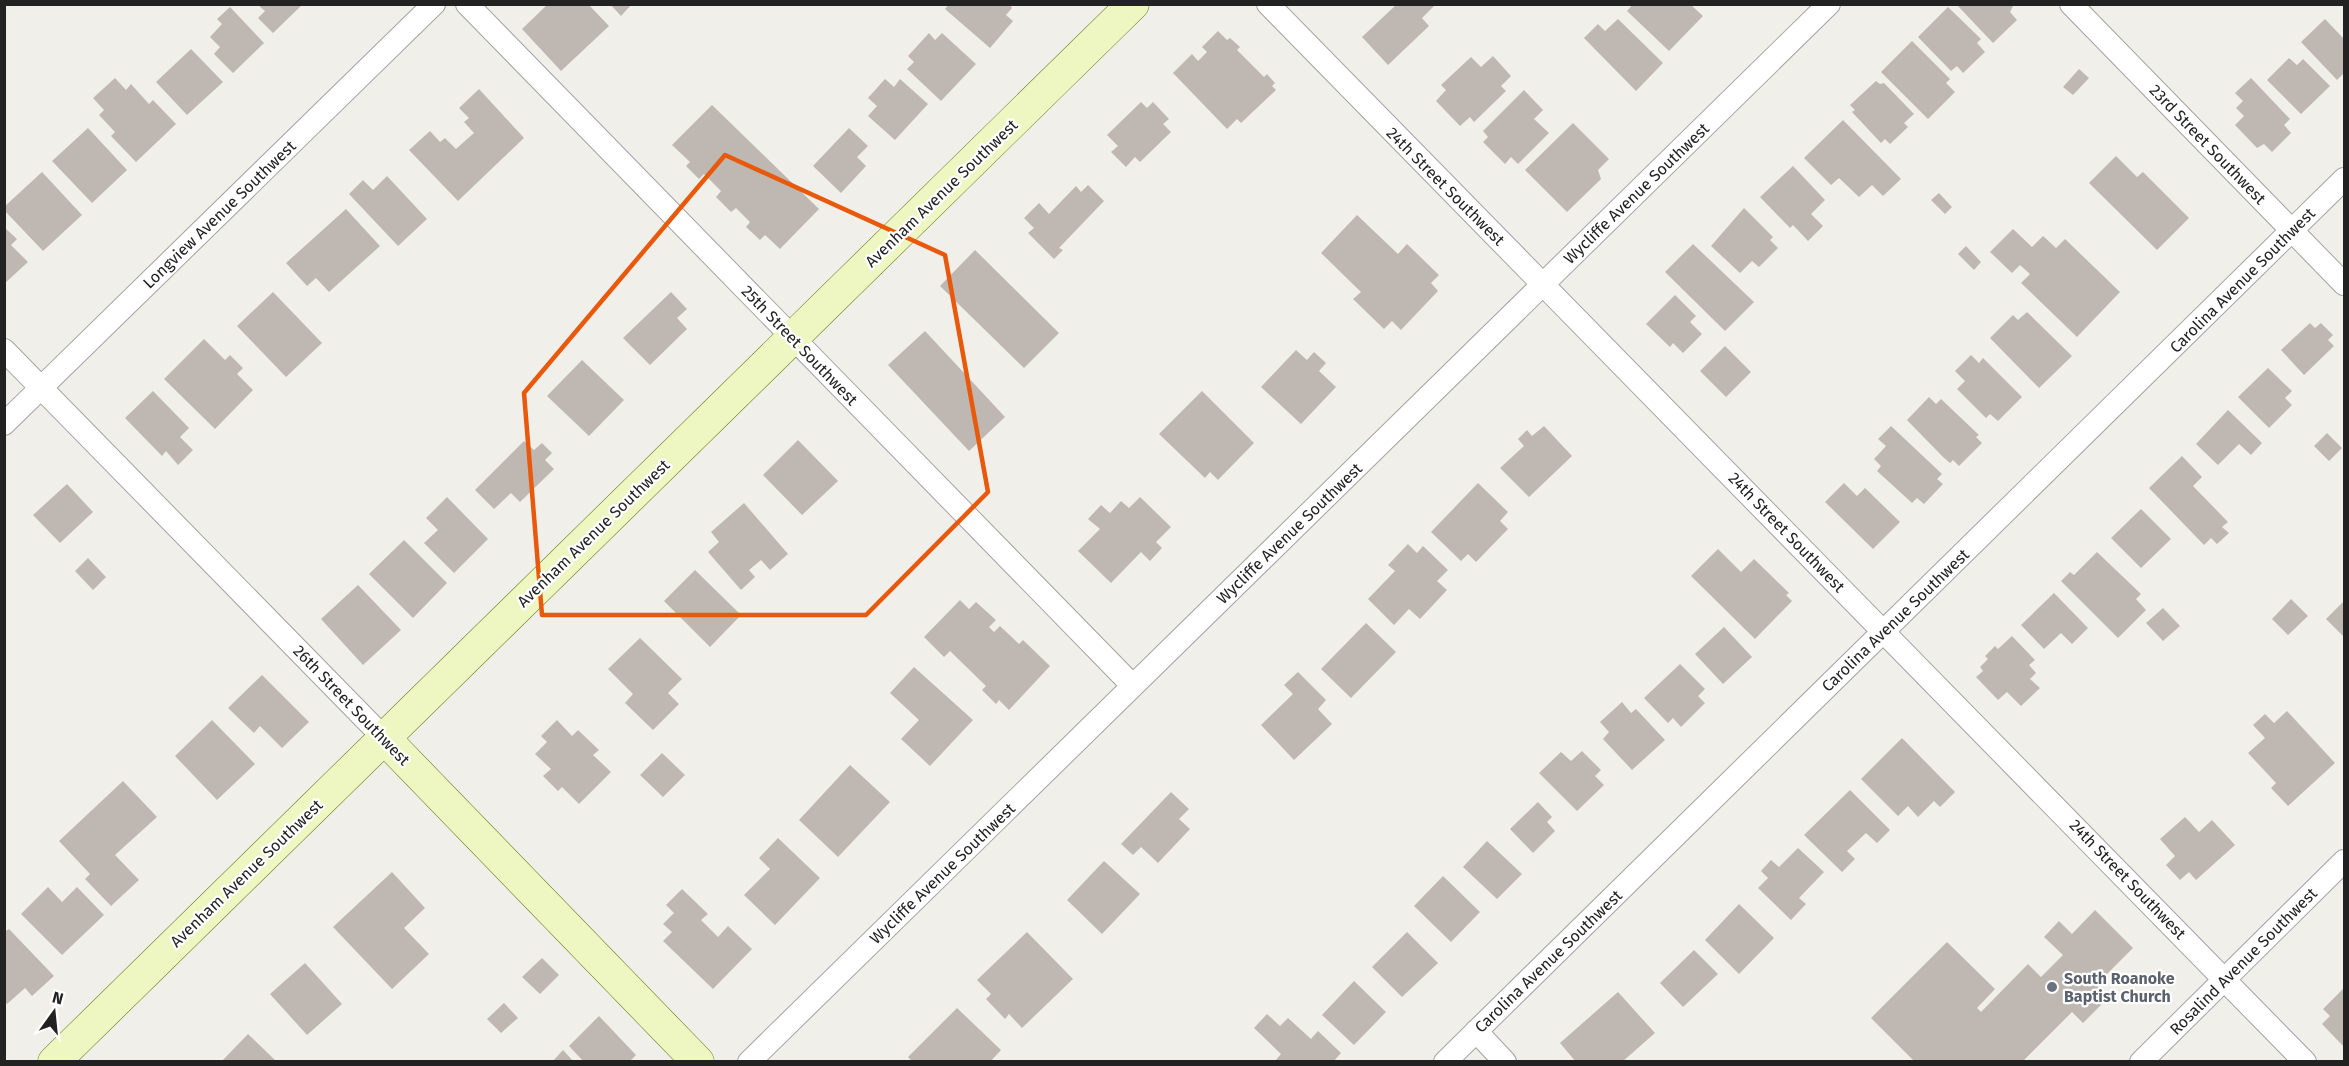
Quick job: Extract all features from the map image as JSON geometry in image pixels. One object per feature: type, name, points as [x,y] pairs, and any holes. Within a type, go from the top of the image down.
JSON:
[{"type":"street","name":"Longview Avenue Southwest","points":[[4,424],[434,4]]},
{"type":"street","name":"25th Street Southwest","points":[[467,4],[1133,686]]},
{"type":"street","name":"Avenham Avenue Southwest","points":[[54,1062],[1133,4]]},
{"type":"street","name":"24th Street Southwest","points":[[1268,4],[2305,1062]]},
{"type":"street","name":"Wycliffe Avenue Southwest","points":[[749,1062],[1828,4]]},
{"type":"street","name":"23rd Street Southwest","points":[[2071,4],[2344,284]]},
{"type":"street","name":"Carolina Avenue Southwest","points":[[1445,1062],[2344,179]]},
{"type":"street","name":"26th Street Southwest","points":[[4,350],[698,1062]]},
{"type":"street","name":"Rosalind Avenue Southwest","points":[[2141,1062],[2344,861]]},
{"type":"street","points":[[1476,1031],[1505,1062]]},
{"type":"highlighted area","points":[[725,155],[945,255],[988,492],[866,615],[542,615],[524,393]]},
{"type":"building","points":[[548,4],[588,4],[609,26],[561,71],[522,29]]},
{"type":"building","points":[[610,4],[632,4],[621,16]]},
{"type":"building","points":[[949,4],[1009,4],[1012,8],[1006,15],[1013,21],[990,48],[945,9]]},
{"type":"building","points":[[1397,4],[1436,4],[1422,18],[1429,26],[1388,65],[1362,37]]},
{"type":"building","points":[[1633,4],[1690,4],[1703,16],[1669,51],[1627,11]]},
{"type":"building","points":[[1956,4],[2014,4],[2010,12],[2017,20],[1993,43]]},
{"type":"building","points":[[258,5],[302,5],[273,33],[258,18],[265,11]]},
{"type":"building","points":[[230,7],[264,43],[233,73],[214,54],[220,47],[210,37],[222,24],[217,19]]},
{"type":"building","points":[[1948,7],[1981,39],[1977,43],[1985,52],[1963,73],[1957,66],[1951,71],[1918,37]]},
{"type":"building","points":[[1618,19],[1663,63],[1636,91],[1584,38],[1598,24],[1605,31]]},
{"type":"building","points":[[2325,19],[2344,39],[2344,73],[2337,80],[2301,42]]},
{"type":"building","points":[[1218,31],[1227,40],[1230,38],[1240,47],[1237,50],[1264,77],[1267,74],[1275,83],[1272,86],[1276,90],[1241,123],[1237,119],[1227,129],[1173,73],[1192,54],[1198,61],[1207,52],[1202,47]]},
{"type":"building","points":[[929,33],[935,40],[942,33],[976,64],[941,101],[907,69],[914,62],[908,56]]},
{"type":"building","points":[[1912,41],[1950,79],[1946,83],[1955,92],[1928,119],[1881,72]]},
{"type":"building","points":[[191,49],[223,82],[187,115],[156,82]]},
{"type":"building","points":[[1493,56],[1511,76],[1501,86],[1506,91],[1474,122],[1470,117],[1460,126],[1436,101],[1446,90],[1441,85],[1471,57],[1481,67]]},
{"type":"building","points":[[2289,58],[2297,65],[2303,59],[2330,86],[2301,114],[2267,80]]},
{"type":"building","points":[[2079,69],[2089,78],[2073,95],[2063,87]]},
{"type":"building","points":[[115,78],[126,90],[131,84],[149,104],[153,100],[176,124],[136,162],[111,136],[115,132],[99,115],[104,110],[93,98]]},
{"type":"building","points":[[2251,78],[2290,119],[2284,125],[2291,133],[2272,152],[2264,144],[2257,148],[2235,125],[2244,116],[2236,108],[2243,101],[2235,93]]},
{"type":"building","points":[[885,79],[894,87],[900,79],[928,104],[895,140],[868,116],[877,106],[868,98]]},
{"type":"building","points":[[1876,81],[1880,84],[1884,83],[1914,114],[1904,123],[1908,127],[1890,144],[1885,139],[1881,143],[1852,112],[1855,110],[1850,105]]},
{"type":"building","points":[[479,89],[524,138],[458,201],[409,150],[430,131],[440,142],[445,138],[456,149],[474,133],[464,122],[469,118],[459,108]]},
{"type":"building","points":[[1524,90],[1543,110],[1534,119],[1549,133],[1518,164],[1511,157],[1505,164],[1483,142],[1488,137],[1483,131]]},
{"type":"building","points":[[1141,102],[1147,108],[1153,102],[1169,119],[1163,124],[1171,132],[1140,162],[1135,157],[1126,167],[1111,152],[1118,146],[1107,135]]},
{"type":"building","points":[[712,105],[819,209],[780,249],[765,235],[760,240],[746,227],[750,222],[736,208],[731,212],[716,197],[721,191],[704,174],[699,179],[686,166],[690,162],[672,145]]},
{"type":"building","points":[[1843,120],[1901,179],[1883,196],[1872,185],[1859,197],[1839,178],[1831,185],[1804,158]]},
{"type":"building","points":[[1573,123],[1609,159],[1598,170],[1601,179],[1567,212],[1525,170]]},
{"type":"building","points":[[88,128],[127,170],[92,203],[52,161]]},
{"type":"building","points":[[849,128],[868,146],[857,157],[866,166],[841,193],[813,166]]},
{"type":"building","points":[[2116,156],[2137,177],[2143,172],[2189,218],[2157,250],[2089,183]]},
{"type":"building","points":[[1793,166],[1825,200],[1811,214],[1823,226],[1808,241],[1793,225],[1790,228],[1760,197]]},
{"type":"building","points":[[42,172],[82,215],[43,251],[4,210],[4,207]]},
{"type":"building","points":[[387,176],[427,219],[398,246],[349,194],[363,180],[373,190]]},
{"type":"building","points":[[1088,185],[1104,201],[1059,248],[1063,250],[1054,259],[1028,233],[1034,228],[1024,218],[1039,203],[1049,214],[1076,186],[1081,192]]},
{"type":"building","points":[[1939,193],[1952,207],[1945,214],[1931,200]]},
{"type":"building","points":[[1744,208],[1773,237],[1770,240],[1778,248],[1759,267],[1752,261],[1740,273],[1711,246]]},
{"type":"building","points":[[346,209],[380,246],[329,292],[316,278],[307,286],[286,263]]},
{"type":"building","points":[[1357,215],[1398,254],[1407,244],[1439,275],[1431,283],[1438,291],[1401,330],[1392,321],[1384,329],[1353,299],[1361,292],[1321,253]]},
{"type":"building","points":[[4,227],[17,239],[11,245],[28,262],[4,284]]},
{"type":"building","points":[[2013,229],[2032,247],[2043,236],[2056,248],[2065,239],[2120,292],[2077,337],[2021,283],[2030,274],[2020,265],[2012,273],[1990,252]]},
{"type":"building","points":[[1693,244],[1754,302],[1725,331],[1665,272]]},
{"type":"building","points":[[1966,246],[1981,262],[1974,270],[1958,254]]},
{"type":"building","points":[[975,250],[1059,333],[1024,368],[940,286]]},
{"type":"building","points":[[273,292],[322,343],[286,377],[237,326]]},
{"type":"building","points":[[671,292],[687,309],[677,318],[687,329],[650,365],[623,338]]},
{"type":"building","points":[[1675,295],[1696,316],[1690,322],[1702,334],[1683,353],[1673,343],[1670,347],[1646,324]]},
{"type":"building","points":[[2027,312],[2072,356],[2039,388],[1990,338],[2013,315],[2018,320]]},
{"type":"building","points":[[2310,323],[2315,328],[2321,323],[2333,335],[2328,340],[2334,346],[2304,375],[2281,350]]},
{"type":"building","points":[[925,331],[1005,417],[969,451],[888,365]]},
{"type":"building","points":[[204,339],[225,360],[230,355],[243,368],[237,374],[253,390],[215,429],[164,379]]},
{"type":"building","points":[[1725,346],[1751,372],[1726,397],[1700,371]]},
{"type":"building","points":[[1296,350],[1307,360],[1314,352],[1326,363],[1319,371],[1336,387],[1301,424],[1261,387]]},
{"type":"building","points":[[1971,355],[1979,363],[1983,358],[2022,397],[1998,421],[1990,414],[1986,418],[1957,389],[1965,381],[1955,371]]},
{"type":"building","points":[[582,360],[624,400],[589,436],[547,396]]},
{"type":"building","points":[[2268,368],[2292,391],[2285,398],[2292,405],[2269,428],[2238,397]]},
{"type":"building","points":[[153,391],[189,428],[180,437],[193,450],[178,465],[166,451],[162,456],[125,418]]},
{"type":"building","points":[[1202,391],[1254,443],[1218,480],[1210,472],[1205,478],[1159,434]]},
{"type":"building","points":[[1929,397],[1936,404],[1941,399],[1979,435],[1976,437],[1982,443],[1959,466],[1953,460],[1950,463],[1942,456],[1907,420]]},
{"type":"building","points":[[2228,410],[2262,443],[2251,455],[2239,444],[2218,465],[2196,444]]},
{"type":"building","points":[[1544,426],[1572,456],[1529,497],[1500,468],[1524,446],[1518,439],[1527,430],[1532,436]]},
{"type":"building","points":[[1891,426],[1942,474],[1937,479],[1943,484],[1924,504],[1917,498],[1912,503],[1877,471],[1881,466],[1874,459],[1886,446],[1878,439]]},
{"type":"building","points":[[2327,433],[2342,448],[2329,461],[2314,446]]},
{"type":"building","points":[[798,440],[838,481],[802,515],[763,475]]},
{"type":"building","points":[[524,441],[534,450],[542,443],[552,453],[545,460],[554,469],[520,502],[511,493],[494,509],[475,490]]},
{"type":"building","points":[[2182,456],[2202,477],[2193,486],[2228,522],[2222,527],[2229,533],[2217,544],[2211,538],[2204,545],[2149,488]]},
{"type":"building","points":[[1478,483],[1508,512],[1500,521],[1508,529],[1476,562],[1468,554],[1461,561],[1431,532]]},
{"type":"building","points":[[1844,483],[1857,496],[1865,488],[1900,522],[1873,549],[1825,502]]},
{"type":"building","points":[[67,484],[93,512],[60,543],[33,515]]},
{"type":"building","points":[[447,497],[488,539],[454,573],[424,543],[438,530],[426,518]]},
{"type":"building","points":[[1140,497],[1171,527],[1156,542],[1162,548],[1150,561],[1141,552],[1111,583],[1078,551],[1100,529],[1088,519],[1101,505],[1110,513],[1121,501],[1129,508]]},
{"type":"building","points":[[744,503],[788,554],[770,570],[761,560],[749,570],[755,577],[741,590],[708,552],[719,542],[711,532]]},
{"type":"building","points":[[2141,509],[2171,539],[2141,568],[2111,538]]},
{"type":"building","points":[[404,540],[447,583],[413,618],[369,574]]},
{"type":"building","points":[[1408,544],[1417,553],[1423,546],[1448,570],[1437,581],[1447,590],[1420,619],[1409,609],[1394,625],[1368,599],[1395,571],[1388,565]]},
{"type":"building","points":[[1718,549],[1741,572],[1754,559],[1789,593],[1786,595],[1792,601],[1755,639],[1691,576]]},
{"type":"building","points":[[2097,552],[2141,594],[2136,599],[2146,610],[2118,638],[2061,581],[2070,572],[2074,575]]},
{"type":"building","points":[[88,558],[106,577],[93,590],[75,571]]},
{"type":"building","points":[[695,570],[741,615],[710,647],[664,601]]},
{"type":"building","points":[[358,585],[401,630],[363,665],[321,619]]},
{"type":"building","points":[[2054,593],[2088,628],[2072,644],[2061,633],[2044,649],[2021,625]]},
{"type":"building","points":[[2291,599],[2308,616],[2288,635],[2272,619]]},
{"type":"building","points":[[960,600],[969,609],[976,602],[996,620],[989,627],[994,632],[1000,626],[1019,644],[1023,640],[1050,666],[1009,710],[999,700],[996,704],[982,690],[986,686],[950,651],[944,657],[924,637]]},
{"type":"building","points":[[2344,601],[2344,637],[2326,619]]},
{"type":"building","points":[[2163,608],[2180,626],[2163,641],[2146,623]]},
{"type":"building","points":[[1366,623],[1396,652],[1351,698],[1321,669]]},
{"type":"building","points":[[1724,627],[1752,657],[1723,684],[1695,654]]},
{"type":"building","points":[[2012,636],[2035,660],[2029,665],[2036,673],[2030,679],[2040,688],[2021,706],[2007,692],[1998,700],[1976,677],[1983,671],[1980,667],[1988,659],[1985,656],[1995,646],[1998,649]]},
{"type":"building","points":[[640,638],[682,679],[668,693],[679,704],[653,730],[625,703],[633,694],[608,669]]},
{"type":"building","points":[[1680,664],[1705,689],[1698,696],[1705,703],[1681,727],[1673,718],[1668,723],[1644,698]]},
{"type":"building","points":[[914,667],[973,720],[930,766],[901,739],[919,720],[890,693]]},
{"type":"building","points":[[1298,672],[1326,700],[1318,709],[1332,724],[1294,760],[1261,725],[1293,694],[1284,685]]},
{"type":"building","points":[[262,675],[309,722],[282,748],[260,726],[254,733],[228,708]]},
{"type":"building","points":[[1622,702],[1631,713],[1636,709],[1665,740],[1632,770],[1603,739],[1609,732],[1600,722]]},
{"type":"building","points":[[2287,711],[2335,763],[2288,806],[2271,788],[2276,783],[2248,753],[2265,738],[2253,725],[2265,714],[2274,723]]},
{"type":"building","points":[[212,720],[255,764],[217,800],[175,756]]},
{"type":"building","points":[[557,720],[572,736],[578,730],[599,750],[593,755],[611,772],[579,804],[562,787],[558,791],[543,776],[551,769],[535,754],[547,742],[541,736]]},
{"type":"building","points":[[1902,738],[1955,792],[1940,807],[1934,801],[1918,817],[1908,806],[1898,816],[1861,779]]},
{"type":"building","points":[[1582,751],[1601,770],[1595,776],[1604,785],[1577,811],[1539,773],[1561,752],[1571,761]]},
{"type":"building","points":[[662,753],[685,775],[663,797],[640,775]]},
{"type":"building","points":[[850,765],[890,802],[838,857],[799,820]]},
{"type":"building","points":[[123,781],[157,817],[115,855],[139,880],[111,906],[85,879],[90,874],[59,841]]},
{"type":"building","points":[[1850,790],[1890,830],[1877,843],[1866,833],[1847,851],[1855,859],[1842,872],[1804,835]]},
{"type":"building","points":[[1171,792],[1189,809],[1179,819],[1190,829],[1158,863],[1141,847],[1133,855],[1121,844]]},
{"type":"building","points":[[1538,802],[1552,817],[1547,822],[1555,831],[1533,853],[1510,829]]},
{"type":"building","points":[[2185,817],[2199,832],[2212,820],[2235,845],[2196,880],[2189,872],[2180,880],[2166,865],[2175,856],[2160,839]]},
{"type":"building","points":[[778,838],[820,878],[775,925],[744,895],[770,869],[759,858]]},
{"type":"building","points":[[1487,841],[1522,874],[1497,899],[1463,867]]},
{"type":"building","points":[[1798,848],[1824,872],[1799,898],[1806,904],[1791,920],[1758,888],[1768,878],[1761,871],[1771,860],[1779,867]]},
{"type":"building","points":[[1104,861],[1140,894],[1102,934],[1067,900]]},
{"type":"building","points":[[392,872],[425,908],[404,928],[429,954],[392,989],[333,927]]},
{"type":"building","points":[[1443,876],[1480,912],[1451,942],[1414,906]]},
{"type":"building","points":[[48,887],[62,902],[77,887],[104,915],[62,955],[21,914]]},
{"type":"building","points":[[682,889],[708,914],[701,920],[718,937],[728,926],[752,949],[713,989],[663,941],[672,932],[663,924],[674,913],[666,905]]},
{"type":"building","points":[[1739,904],[1774,938],[1739,974],[1705,940]]},
{"type":"building","name":"South Roanoke Baptist Church","points":[[2095,910],[2133,948],[2096,985],[2109,997],[2083,1023],[2072,1012],[2022,1062],[1915,1062],[1871,1018],[1947,942],[1995,989],[1977,1008],[1981,1012],[2028,964],[2041,977],[2063,955],[2044,937],[2059,921],[2072,934]]},
{"type":"building","points":[[9,929],[54,976],[32,996],[25,988],[7,1004],[4,1001],[4,932]]},
{"type":"building","points":[[1027,932],[1073,979],[1022,1028],[1009,1014],[1005,1019],[986,999],[991,994],[977,980]]},
{"type":"building","points":[[1407,932],[1438,963],[1402,997],[1372,967]]},
{"type":"building","points":[[1694,950],[1718,974],[1683,1007],[1660,983]]},
{"type":"building","points":[[542,958],[559,975],[540,994],[522,977]]},
{"type":"building","points":[[305,963],[342,1004],[307,1035],[270,994]]},
{"type":"building","points":[[1354,981],[1386,1012],[1354,1045],[1322,1015]]},
{"type":"building","points":[[2344,988],[2344,1047],[2322,1024],[2330,1016],[2323,1009]]},
{"type":"building","points":[[1618,992],[1655,1033],[1622,1062],[1576,1062],[1560,1043]]},
{"type":"building","points":[[504,1003],[518,1018],[501,1033],[487,1019]]},
{"type":"building","points":[[957,1008],[1001,1050],[990,1062],[913,1062],[908,1057]]},
{"type":"building","points":[[1267,1014],[1280,1026],[1288,1018],[1311,1039],[1318,1031],[1341,1053],[1333,1062],[1274,1062],[1281,1054],[1254,1028]]},
{"type":"building","points":[[599,1016],[636,1055],[631,1060],[633,1062],[584,1062],[569,1046]]},
{"type":"building","points":[[248,1034],[277,1062],[221,1062]]},
{"type":"building","points":[[563,1050],[574,1062],[552,1062]]},
{"type":"place","name":"South Roanoke Baptist Church","points":[[2052,987]]}]
